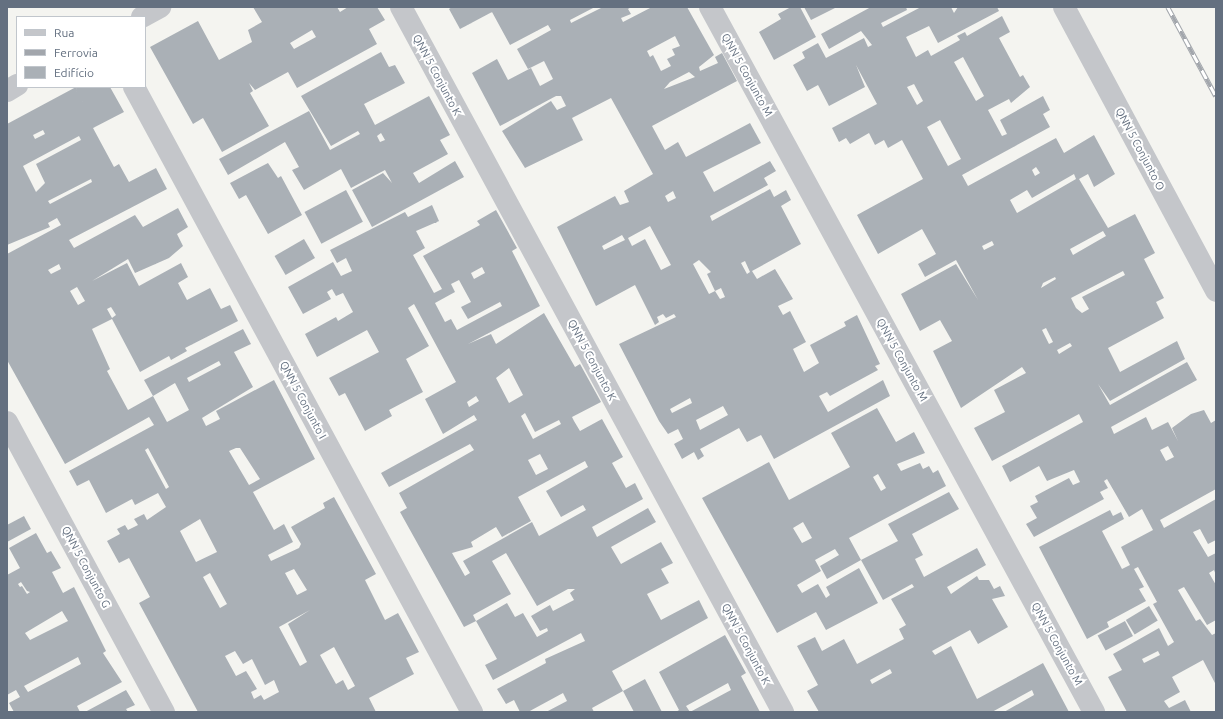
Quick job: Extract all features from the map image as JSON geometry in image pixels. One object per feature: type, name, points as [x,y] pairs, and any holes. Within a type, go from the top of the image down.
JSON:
[{"type":"street","points":[[144,16],[160,7]]},
{"type":"street","name":"QNN 5 Conjunto K","points":[[401,7],[783,712]]},
{"type":"street","name":"QNN 5 Conjunto M","points":[[710,7],[1094,712]]},
{"type":"street","name":"QNN 5 Conjunto O","points":[[1064,7],[1216,291]]},
{"type":"street","points":[[7,91],[16,86]]},
{"type":"street","name":"QNN 5 Conjunto I","points":[[135,88],[472,712]]},
{"type":"street","name":"QNN 5 Conjunto G","points":[[7,422],[164,712]]},
{"type":"building","points":[[253,7],[337,7],[340,12],[348,7],[377,7],[385,20],[369,29],[377,44],[297,88],[288,72],[255,90],[249,83],[253,91],[250,93],[269,126],[222,152],[203,118],[193,124],[150,47],[198,21],[219,60],[252,42],[248,30],[262,22]],"holes":[[[312,30],[316,37],[294,49],[290,43]]]},
{"type":"building","points":[[452,7],[595,7],[570,20],[571,23],[603,7],[631,7],[628,9],[631,14],[621,18],[623,22],[652,7],[687,7],[714,55],[699,67],[700,71],[718,63],[715,57],[722,53],[737,81],[652,126],[665,150],[678,142],[686,157],[750,123],[761,143],[703,172],[714,192],[770,161],[776,171],[764,178],[768,185],[710,216],[712,221],[770,189],[774,197],[786,190],[791,200],[781,206],[801,244],[752,271],[757,279],[775,269],[793,299],[778,306],[783,315],[790,311],[806,342],[793,349],[804,372],[819,363],[810,345],[846,326],[844,322],[857,315],[880,364],[875,366],[878,370],[830,396],[827,392],[819,396],[828,412],[883,380],[890,396],[774,459],[761,435],[747,442],[739,428],[700,449],[704,456],[698,460],[694,452],[682,459],[674,444],[683,439],[678,429],[668,434],[659,421],[619,344],[676,317],[674,314],[666,318],[663,314],[657,317],[659,322],[655,325],[635,285],[596,306],[557,227],[615,196],[620,205],[629,202],[624,191],[653,174],[611,98],[572,118],[583,140],[525,168],[502,131],[551,101],[557,110],[566,106],[561,96],[556,96],[500,126],[472,73],[497,59],[508,80],[531,68],[540,86],[553,79],[544,61],[528,69],[517,49],[551,30],[548,25],[510,45],[492,12],[460,29],[449,9]],"holes":[[[675,36],[680,46],[672,49],[675,55],[667,59],[671,66],[661,71],[653,55],[650,57],[647,51]],[[689,72],[695,77],[664,89],[670,82]],[[673,191],[676,198],[668,202],[665,196]],[[650,226],[671,265],[661,270],[645,239],[632,246],[628,238]],[[622,235],[625,240],[604,250],[602,246]],[[699,260],[711,272],[707,274],[715,291],[709,294],[693,264]],[[745,261],[750,272],[747,274],[741,263]],[[721,288],[725,297],[720,299],[715,291]],[[690,398],[692,403],[672,413],[670,409]],[[723,406],[728,415],[700,430],[696,420]]]},
{"type":"building","points":[[791,7],[800,7],[816,37],[774,60],[759,32],[781,19],[778,14]]},
{"type":"building","points":[[804,7],[837,7],[811,20]]},
{"type":"building","points":[[871,7],[906,7],[907,10],[881,23],[883,27],[921,7],[951,7],[954,13],[958,7],[997,7],[999,11],[938,43],[929,26],[906,37],[916,57],[928,50],[931,56],[960,40],[957,36],[965,32],[967,36],[1002,16],[1010,32],[999,38],[1020,77],[1023,75],[1030,87],[1011,103],[1009,99],[988,110],[1002,136],[1007,134],[1000,120],[1043,96],[1050,110],[1043,114],[1050,127],[962,175],[968,186],[1056,138],[1064,153],[1094,135],[1115,174],[1094,187],[1088,174],[1079,179],[1108,228],[1135,214],[1155,253],[1144,259],[1164,298],[1156,302],[1164,318],[1108,348],[1120,372],[1177,341],[1185,359],[1110,401],[1098,384],[1110,405],[1187,362],[1197,380],[1111,427],[1114,434],[1146,417],[1152,430],[1168,422],[1178,441],[1172,428],[1191,414],[1204,410],[1211,423],[1216,420],[1216,489],[1160,520],[1164,528],[1216,499],[1216,540],[1208,544],[1200,529],[1193,532],[1208,557],[1216,553],[1216,575],[1214,570],[1209,573],[1216,585],[1216,620],[1207,625],[1184,587],[1178,590],[1196,621],[1200,619],[1212,635],[1216,633],[1216,685],[1203,660],[1172,677],[1180,692],[1164,701],[1169,708],[1185,700],[1191,712],[1127,712],[1108,677],[1122,670],[1113,654],[1159,628],[1168,646],[1174,642],[1153,604],[1157,602],[1138,567],[1134,569],[1144,587],[1139,589],[1146,601],[1107,622],[1109,627],[1087,639],[1039,547],[1110,510],[1113,516],[1121,512],[1124,519],[1102,531],[1122,569],[1130,565],[1121,547],[1153,530],[1142,509],[1129,517],[1107,479],[1104,481],[1108,488],[1100,492],[1104,499],[1034,537],[1026,524],[1037,518],[1030,506],[1038,502],[1035,496],[1069,478],[1073,485],[1080,482],[1074,470],[1047,481],[1039,466],[1010,482],[1002,466],[1083,422],[1079,414],[992,461],[974,428],[1005,412],[994,390],[1026,373],[1022,367],[961,408],[933,351],[952,341],[940,320],[920,331],[901,294],[956,264],[978,300],[956,260],[925,277],[918,264],[936,254],[922,229],[878,254],[857,215],[923,179],[902,140],[888,148],[884,140],[875,145],[869,133],[850,144],[846,138],[839,142],[832,128],[877,104],[856,65],[865,87],[829,106],[818,85],[807,91],[793,65],[805,58],[802,52],[818,43],[826,58],[864,38],[868,47],[872,45],[861,31],[829,49],[821,34]],"holes":[[[963,57],[984,96],[976,101],[954,62]],[[914,84],[923,101],[917,105],[907,87]],[[940,120],[961,159],[948,166],[927,127]],[[1036,167],[1040,173],[1035,176],[1032,170]],[[1074,174],[1076,179],[1017,213],[1010,200],[1027,190],[1032,198]],[[1103,231],[1106,236],[1073,255],[1070,249]],[[992,241],[994,245],[984,250],[982,246]],[[1123,271],[1125,275],[1082,297],[1089,309],[1082,313],[1076,308],[1071,298]],[[1055,277],[1056,279],[1041,288],[1043,283]],[[1046,328],[1053,342],[1049,344],[1042,330]],[[1070,343],[1072,346],[1059,354],[1057,350]],[[1168,446],[1174,457],[1166,461],[1160,450]],[[1158,651],[1160,655],[1144,663],[1142,659]]]},
{"type":"building","points":[[381,52],[389,67],[395,65],[405,83],[364,104],[375,125],[429,96],[450,135],[440,140],[448,154],[413,173],[419,183],[455,161],[464,177],[372,227],[352,190],[383,173],[392,183],[385,170],[351,188],[341,169],[304,190],[292,170],[299,167],[285,142],[228,175],[219,159],[309,111],[330,150],[360,134],[358,131],[331,146],[301,96]],"holes":[[[381,133],[385,140],[380,142],[377,136]]]},
{"type":"building","points":[[74,88],[111,88],[124,112],[93,128],[114,167],[119,164],[129,182],[156,168],[167,189],[69,240],[74,248],[135,215],[143,227],[178,208],[188,227],[177,234],[183,246],[169,258],[135,273],[128,259],[92,281],[127,263],[139,286],[181,263],[188,277],[178,283],[187,300],[210,288],[221,309],[230,305],[238,321],[185,348],[187,351],[171,360],[169,356],[140,372],[112,319],[92,329],[110,369],[107,371],[128,410],[153,396],[144,380],[243,329],[251,344],[234,352],[253,387],[202,418],[206,426],[220,419],[216,411],[274,380],[315,459],[253,492],[274,530],[284,524],[293,542],[268,555],[271,561],[299,548],[301,544],[291,527],[325,508],[323,503],[334,497],[376,574],[365,580],[385,620],[398,613],[419,652],[406,658],[414,674],[369,698],[376,712],[198,712],[139,603],[150,597],[129,558],[119,563],[107,541],[120,534],[117,529],[125,525],[128,530],[138,525],[134,519],[144,514],[147,520],[166,507],[158,493],[135,505],[132,499],[106,513],[89,480],[77,486],[69,471],[154,425],[149,417],[65,464],[7,360],[7,254],[61,225],[57,218],[48,223],[50,227],[7,245],[7,124]],"holes":[[[43,130],[45,134],[35,139],[33,135]],[[79,136],[81,140],[36,164],[45,183],[36,192],[23,166]],[[91,179],[92,182],[50,204],[48,201]],[[59,264],[61,269],[51,274],[48,270]],[[77,287],[85,301],[78,305],[70,291]],[[111,307],[116,315],[112,318],[107,309]],[[219,361],[221,365],[189,382],[187,378]],[[175,383],[189,410],[167,422],[153,396]],[[148,448],[169,487],[166,489],[145,450]],[[240,448],[260,479],[249,485],[229,451]],[[200,519],[217,552],[196,562],[180,531]],[[294,569],[307,590],[297,595],[285,573]],[[210,573],[227,604],[220,608],[203,577]],[[310,610],[288,624],[307,662],[300,666],[279,627]],[[334,647],[355,686],[348,690],[343,680],[336,684],[320,655]],[[235,651],[243,664],[252,659],[265,685],[274,680],[279,692],[264,700],[261,695],[254,699],[251,692],[257,689],[246,671],[236,676],[225,656]]]},
{"type":"building","points":[[268,163],[278,178],[281,176],[302,215],[268,234],[246,195],[239,199],[230,183]]},
{"type":"building","points":[[346,190],[363,222],[321,244],[305,212]]},
{"type":"building","points":[[432,205],[439,221],[416,231],[425,248],[413,255],[434,293],[442,289],[423,256],[480,225],[477,221],[496,210],[517,248],[512,251],[540,306],[468,344],[491,334],[496,344],[544,313],[575,367],[580,364],[601,402],[572,417],[574,421],[580,431],[602,419],[623,457],[612,463],[626,488],[635,483],[643,499],[592,527],[597,537],[648,508],[656,522],[611,547],[621,564],[661,542],[673,563],[661,569],[669,583],[647,594],[661,620],[699,600],[708,618],[612,671],[623,691],[592,708],[594,712],[546,712],[567,701],[563,693],[528,712],[520,712],[514,700],[506,704],[497,689],[546,663],[545,659],[585,641],[581,633],[493,680],[485,665],[497,659],[476,621],[464,627],[400,512],[407,508],[399,493],[474,450],[470,444],[389,487],[381,473],[477,420],[474,415],[443,434],[425,399],[456,382],[414,304],[408,308],[429,346],[406,359],[423,392],[389,410],[392,416],[365,431],[345,393],[339,396],[329,378],[379,352],[367,330],[317,357],[305,334],[336,317],[338,321],[353,312],[343,293],[336,296],[332,289],[327,292],[331,299],[303,314],[288,287],[333,262],[341,276],[352,271],[346,258],[337,263],[330,250],[405,212],[408,217]],"holes":[[[482,267],[485,273],[474,279],[471,273]],[[459,280],[471,302],[461,307],[468,319],[500,302],[502,306],[457,330],[451,319],[445,322],[435,303],[455,292],[451,284]],[[509,368],[523,395],[509,403],[496,378]],[[476,396],[479,401],[469,407],[467,402]],[[525,413],[535,432],[559,420],[561,424],[533,439],[521,416]],[[540,454],[548,469],[536,475],[528,460]],[[585,461],[588,467],[546,491],[561,517],[583,505],[586,510],[539,536],[532,522],[463,561],[470,573],[465,576],[452,553],[473,547],[471,542],[496,527],[502,537],[531,521],[518,497]],[[506,553],[537,606],[568,589],[575,589],[570,593],[574,600],[553,611],[550,605],[531,616],[540,631],[547,628],[548,631],[537,637],[523,613],[515,617],[507,603],[476,621],[473,615],[511,594],[492,561]]]},
{"type":"building","points":[[304,239],[315,258],[286,275],[275,256]]},
{"type":"building","points":[[877,408],[896,442],[914,432],[925,453],[897,464],[901,471],[920,463],[923,469],[929,466],[933,473],[938,470],[946,486],[849,538],[861,560],[827,579],[820,566],[839,555],[835,549],[815,560],[821,571],[797,585],[802,593],[818,584],[826,598],[830,595],[826,587],[859,568],[878,603],[826,630],[816,612],[777,633],[702,498],[769,462],[789,500],[850,467],[831,433]],"holes":[[[878,474],[886,488],[881,491],[873,477]],[[803,522],[812,538],[802,543],[793,528]]]},
{"type":"building","points":[[949,492],[959,509],[912,534],[923,555],[915,559],[924,577],[977,548],[986,565],[947,587],[951,594],[977,576],[979,580],[989,580],[994,589],[1000,586],[1005,596],[992,599],[1008,627],[978,644],[970,630],[932,651],[935,655],[951,646],[977,699],[1043,663],[1069,712],[1004,712],[1034,695],[1032,690],[992,712],[819,712],[807,691],[818,685],[797,646],[815,637],[822,651],[844,639],[857,664],[904,639],[899,629],[906,625],[891,599],[914,587],[912,584],[883,600],[861,560],[898,541],[888,524]],"holes":[[[890,669],[892,673],[872,684],[870,680]]]},
{"type":"building","points":[[24,516],[31,529],[7,542],[7,525]]},
{"type":"building","points":[[36,533],[47,553],[51,551],[61,568],[52,572],[63,593],[74,587],[106,651],[103,653],[122,682],[77,706],[80,712],[14,712],[9,703],[20,697],[16,690],[7,695],[7,575],[20,568],[9,548]],"holes":[[[21,582],[27,591],[30,592],[27,594],[22,586],[20,587],[18,584]],[[62,611],[68,621],[30,640],[25,633]],[[78,657],[81,664],[28,692],[24,686]]]},
{"type":"building","points":[[1149,606],[1158,621],[1135,634],[1126,620]]},
{"type":"building","points":[[1125,621],[1133,636],[1106,651],[1098,636]]},
{"type":"building","points":[[725,635],[746,673],[741,676],[760,712],[690,712],[676,712],[679,710],[659,672]],"holes":[[[728,683],[731,690],[690,712],[686,706]]]},
{"type":"building","points":[[645,679],[662,712],[634,712],[623,691]]},
{"type":"building","points":[[126,690],[135,705],[126,709],[128,712],[85,712]]},
{"type":"railway","points":[[1168,7],[1216,96]]}]
